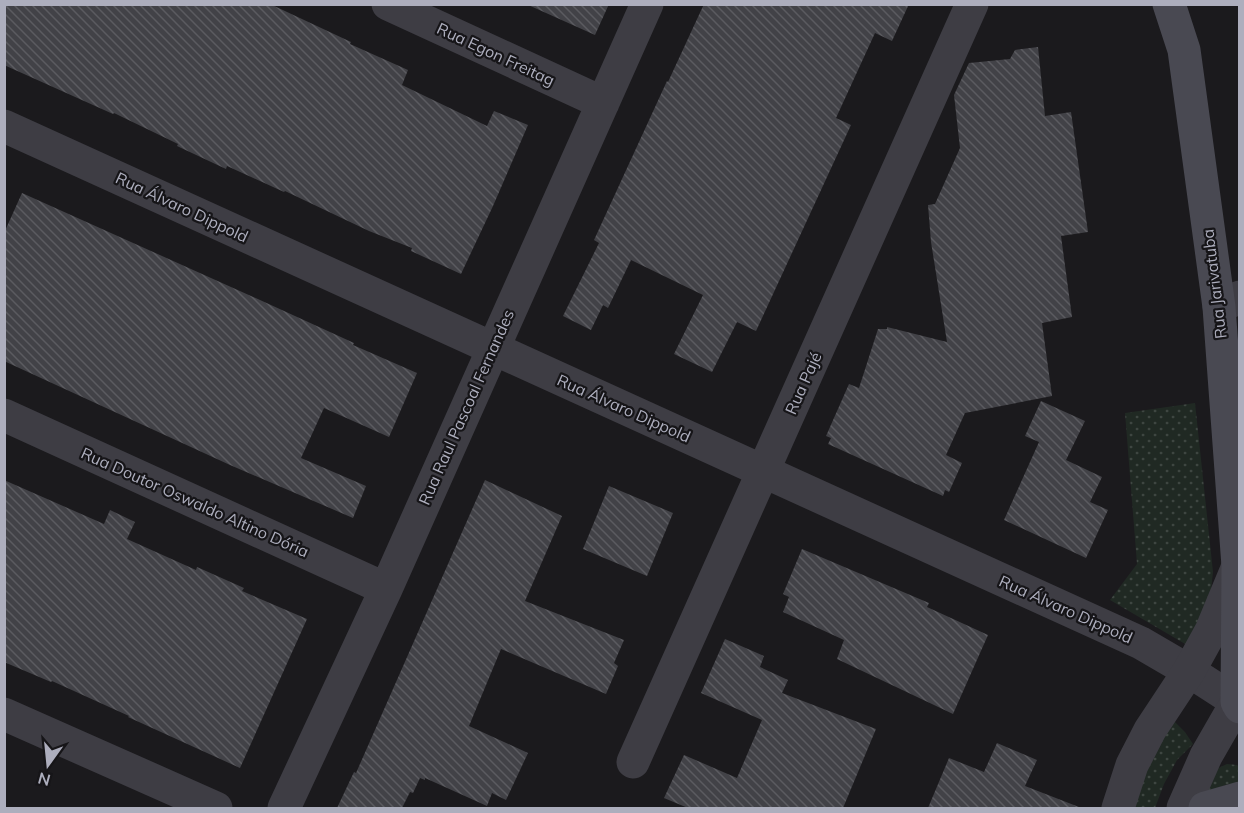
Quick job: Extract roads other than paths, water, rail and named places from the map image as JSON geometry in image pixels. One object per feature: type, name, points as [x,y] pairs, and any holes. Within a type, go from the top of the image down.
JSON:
[{"type":"main road","name":"Rua Jarivatuba","points":[[1169,4],[1184,50],[1229,302],[1238,566],[1239,703]]},
{"type":"main road","points":[[1205,808],[1239,798]]},
{"type":"street","name":"Rua Egon Freitag","points":[[388,4],[603,103]]},
{"type":"street","name":"Rua Raul Pascoal Fernandes","points":[[284,808],[386,589],[646,4]]},
{"type":"street","name":"Rua Pajé","points":[[633,762],[972,4]]},
{"type":"street","name":"Rua Álvaro Dippold","points":[[4,126],[1141,643],[1239,703]]},
{"type":"street","name":"Rua Doutor Oswaldo Altino Dória","points":[[4,415],[386,589]]},
{"type":"street","name":"Rua Jarivatuba","points":[[1118,808],[1132,765],[1150,730],[1189,671],[1211,631],[1238,566]]},
{"type":"street","points":[[1183,808],[1206,756],[1239,703]]},
{"type":"street","points":[[4,714],[216,808]]}]
